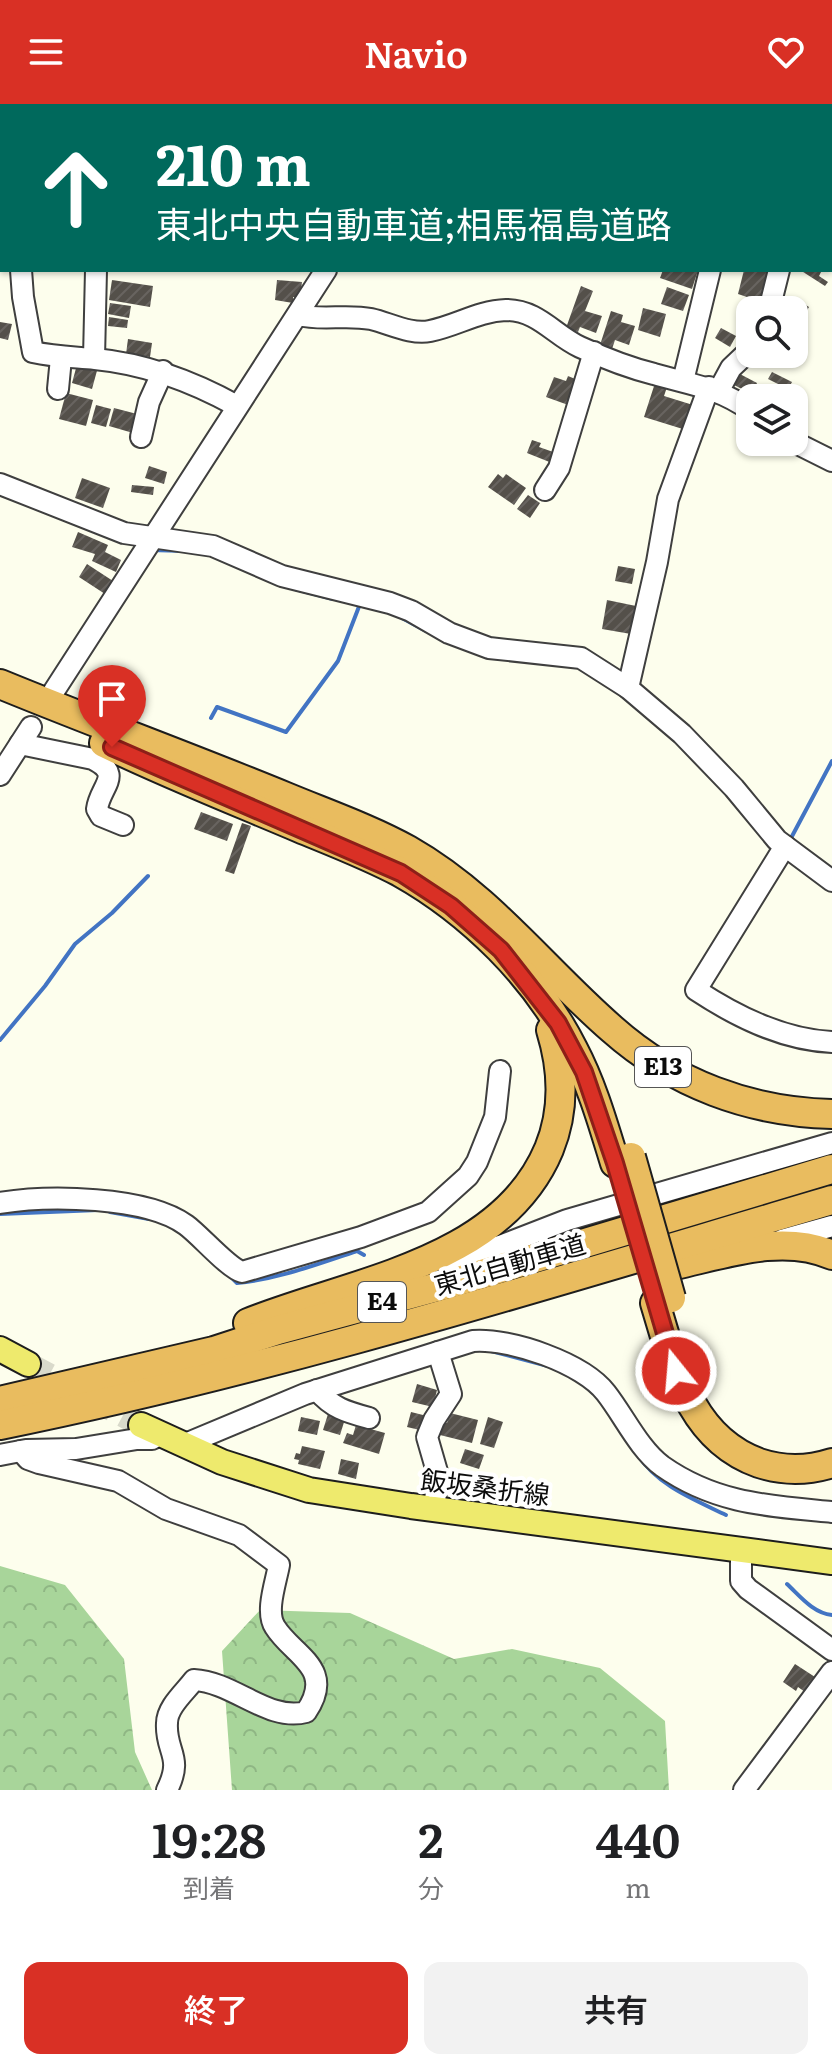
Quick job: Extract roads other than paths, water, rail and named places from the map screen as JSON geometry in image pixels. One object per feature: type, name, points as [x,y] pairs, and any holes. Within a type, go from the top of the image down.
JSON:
[{"type":"highway","name":"E13","points":[[0,684],[383,837],[458,883],[505,922],[572,1047],[623,1160],[687,1396],[713,1434],[731,1449],[772,1467],[795,1470],[832,1463]]},
{"type":"highway","name":"E13","points":[[0,699],[401,873],[451,906],[660,1066],[715,1093],[747,1103],[778,1110],[832,1114]]},
{"type":"highway","points":[[121,1373],[295,1304],[400,1271],[453,1248],[495,1222],[514,1206],[530,1186],[547,1154],[559,1118],[561,1070],[551,1029],[526,962]]},
{"type":"highway","name":"東北自動車道","points":[[0,1401],[214,1351],[832,1169]]},
{"type":"highway","name":"東北自動車道","points":[[0,1425],[215,1375],[437,1316],[832,1200]]},
{"type":"highway","points":[[215,1375],[324,1354],[489,1310],[755,1248],[803,1246],[832,1255]]},
{"type":"highway","points":[[663,1300],[698,1381],[726,1424],[759,1446],[778,1451],[815,1451],[832,1446]]},
{"type":"main road","points":[[0,1349],[28,1364]]},
{"type":"main road","name":"飯坂桑折線","points":[[151,1430],[264,1477],[309,1490],[832,1562]]},
{"type":"street","points":[[21,272],[33,352],[61,358],[94,358],[163,371],[237,406]]},
{"type":"street","points":[[94,358],[96,272]]},
{"type":"street","points":[[54,691],[325,272]]},
{"type":"street","points":[[683,381],[710,272]]},
{"type":"street","points":[[772,296],[778,272]]},
{"type":"street","points":[[299,315],[314,319],[357,317],[427,332],[479,314],[518,311],[543,321],[573,343],[594,352],[641,371],[713,389],[736,402]]},
{"type":"street","points":[[545,490],[559,468],[594,352]]},
{"type":"street","points":[[58,389],[61,358]]},
{"type":"street","points":[[628,688],[668,499],[713,389],[736,363]]},
{"type":"street","points":[[141,437],[149,402],[163,371]]},
{"type":"street","points":[[808,449],[832,461]]},
{"type":"street","points":[[0,484],[149,546],[213,546],[282,576],[390,603],[449,633],[489,648],[581,658],[628,688],[682,734],[782,850],[832,881]]},
{"type":"street","points":[[0,775],[26,736],[93,759],[102,764],[109,777],[97,809],[101,816],[123,825]]},
{"type":"street","points":[[782,850],[696,990],[722,1007],[762,1026],[817,1042],[832,1042]]},
{"type":"street","points":[[0,1203],[115,1200],[145,1208],[184,1223],[234,1270],[242,1272],[361,1237],[428,1212],[468,1176],[483,1151],[495,1117],[500,1071]]},
{"type":"street","points":[[400,1271],[500,1246],[567,1220],[832,1143]]},
{"type":"street","points":[[755,1248],[832,1226]]},
{"type":"street","points":[[183,1445],[317,1390],[488,1339],[561,1361],[592,1377],[659,1464],[719,1497],[742,1503],[832,1512]]},
{"type":"street","points":[[434,1509],[438,1475],[427,1437],[451,1394],[438,1352]]},
{"type":"street","points":[[317,1390],[328,1404],[369,1418]]},
{"type":"street","points":[[0,1455],[152,1439],[151,1430]]},
{"type":"street","points":[[21,1451],[28,1459],[39,1463],[118,1481],[166,1509],[239,1535],[279,1565],[272,1608],[274,1626],[311,1666],[316,1685],[309,1707],[306,1712],[292,1716],[274,1711],[224,1685],[194,1680],[171,1710],[167,1722],[176,1761],[174,1778],[167,1790]]},
{"type":"street","points":[[741,1549],[741,1581],[748,1589],[832,1650]]},
{"type":"street","points":[[744,1790],[832,1672]]},
{"type":"waterway","points":[[151,550],[186,551]]},
{"type":"waterway","points":[[295,589],[333,599]]},
{"type":"waterway","points":[[211,718],[217,707],[286,732],[338,661],[360,604]]},
{"type":"waterway","points":[[402,618],[426,631]]},
{"type":"waterway","points":[[790,840],[832,761]]},
{"type":"waterway","points":[[0,1040],[75,944],[112,913],[148,876]]},
{"type":"waterway","points":[[0,1214],[98,1210]]},
{"type":"waterway","points":[[110,1212],[149,1219]]},
{"type":"waterway","points":[[229,1275],[237,1283],[253,1281],[357,1251],[364,1255]]},
{"type":"waterway","points":[[491,1351],[548,1366]]},
{"type":"waterway","points":[[637,1454],[666,1483],[726,1515]]},
{"type":"waterway","points":[[787,1584],[813,1607],[832,1615]]},
{"type":"tunnel","points":[[28,1364],[141,1425]]}]
